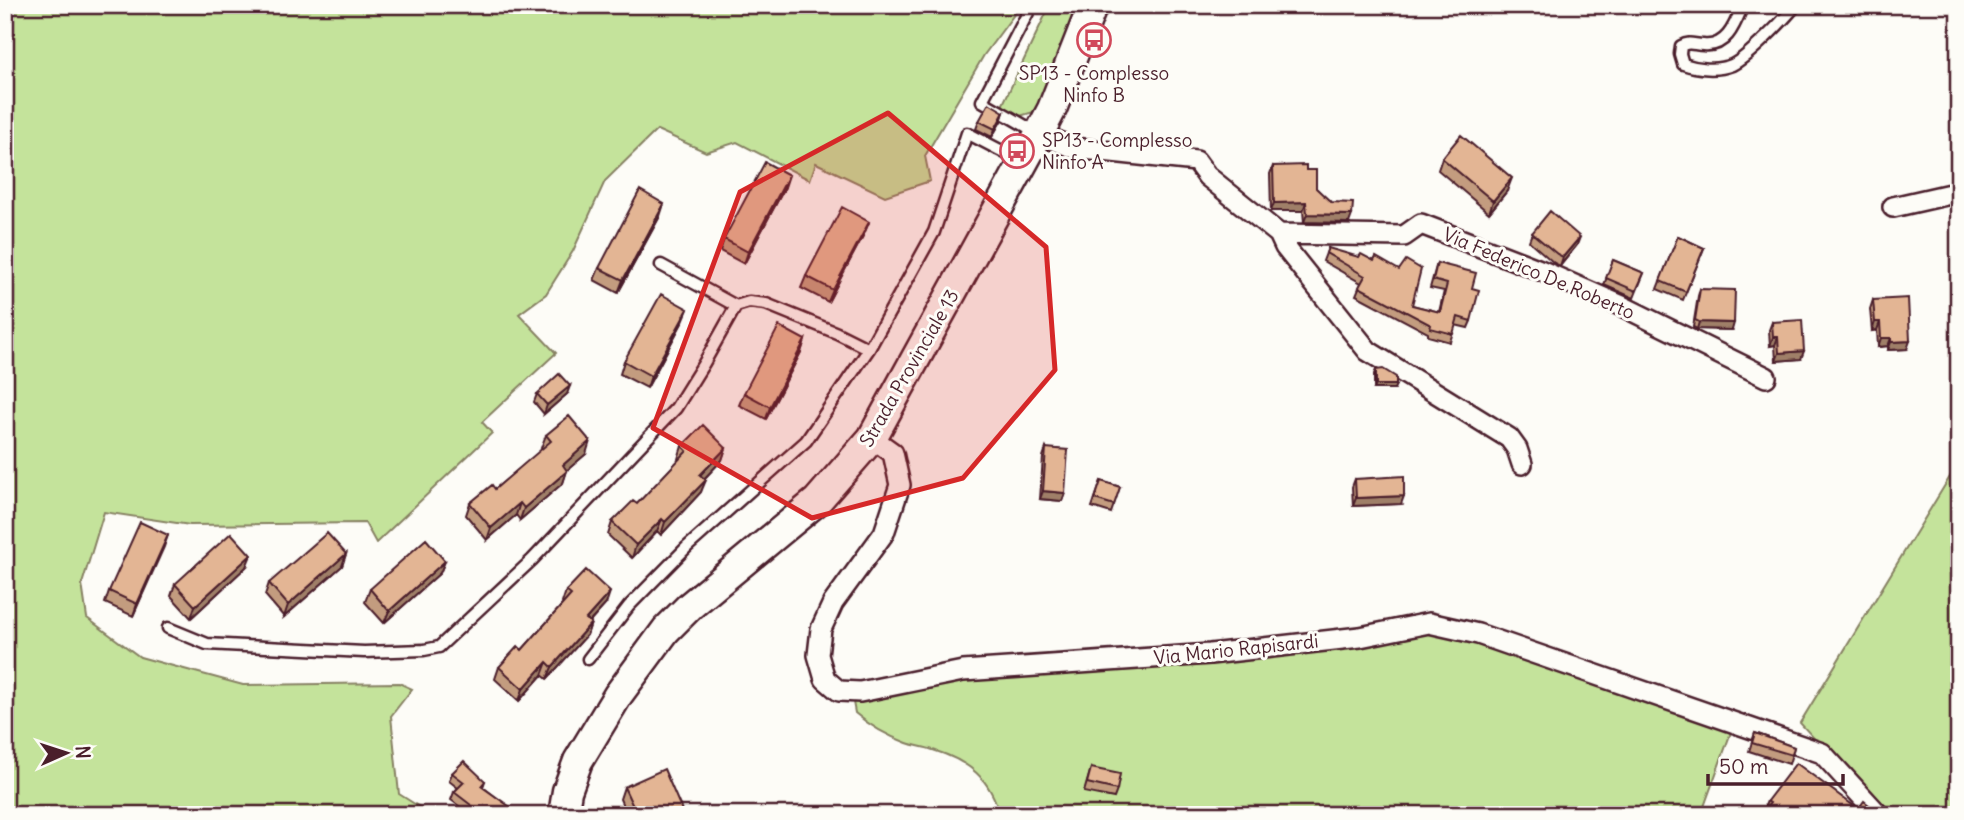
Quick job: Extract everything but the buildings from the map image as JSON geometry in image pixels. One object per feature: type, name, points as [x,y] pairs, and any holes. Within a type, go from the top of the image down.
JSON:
[{"type":"main road","name":"Strada Provinciale 13","points":[[563,815],[567,791],[578,761],[618,695],[666,630],[690,606],[817,501],[872,438],[1052,109],[1093,5]]},
{"type":"street","points":[[1039,134],[1074,148],[1196,161],[1207,176],[1279,234],[1285,247],[1368,351],[1509,438],[1517,449],[1522,464]]},
{"type":"street","points":[[1893,207],[1959,192]]},
{"type":"street","name":"Via Federico De Roberto","points":[[1279,234],[1404,236],[1421,224],[1540,270],[1622,306],[1766,377]]},
{"type":"street","name":"Via Mario Rapisardi","points":[[872,438],[893,453],[900,485],[884,533],[833,603],[821,629],[818,655],[825,680],[839,691],[860,692],[963,671],[1210,653],[1360,637],[1429,623],[1478,634],[1822,753],[1880,815]]},
{"type":"lane","points":[[1032,5],[982,101],[1039,134]]},
{"type":"lane","points":[[1743,5],[1734,27],[1727,37],[1718,43],[1704,46],[1688,43],[1681,46],[1683,64],[1694,68],[1731,65],[1784,20],[1796,5]]},
{"type":"lane","points":[[588,659],[629,606],[687,547],[806,441],[869,349],[934,232],[967,133],[1024,163]]},
{"type":"lane","points":[[661,265],[736,306]]},
{"type":"lane","points":[[168,628],[207,644],[364,652],[439,647],[532,560],[676,408],[736,306],[749,302],[766,304],[869,349]]},
{"type":"highlighted area","points":[[888,113],[1046,247],[1055,370],[963,478],[812,518],[653,428],[740,192]]},
{"type":"green space","points":[[5,5],[1021,5],[984,55],[925,156],[930,181],[885,196],[816,163],[810,180],[737,142],[706,152],[657,130],[605,181],[573,251],[546,294],[519,314],[556,353],[482,422],[492,433],[376,543],[365,523],[190,525],[104,512],[82,584],[87,618],[140,657],[243,685],[399,683],[412,689],[391,716],[399,794],[432,815],[36,815],[5,811]]},
{"type":"green space","points":[[1050,5],[1080,5],[1037,111],[1020,116],[1002,106]]},
{"type":"green space","points":[[1959,462],[1959,815],[1884,815],[1800,723]]},
{"type":"green space","points":[[1431,633],[1455,635],[1731,732],[1701,815],[1000,815],[984,781],[967,766],[946,754],[907,743],[880,730],[855,713],[853,702],[970,679],[1363,644]]},
{"type":"place","name":"SP13 - Complesso Ninfo B","points":[[1094,40]]},
{"type":"place","name":"SP13 - Complesso Ninfo A","points":[[1017,151]]}]
